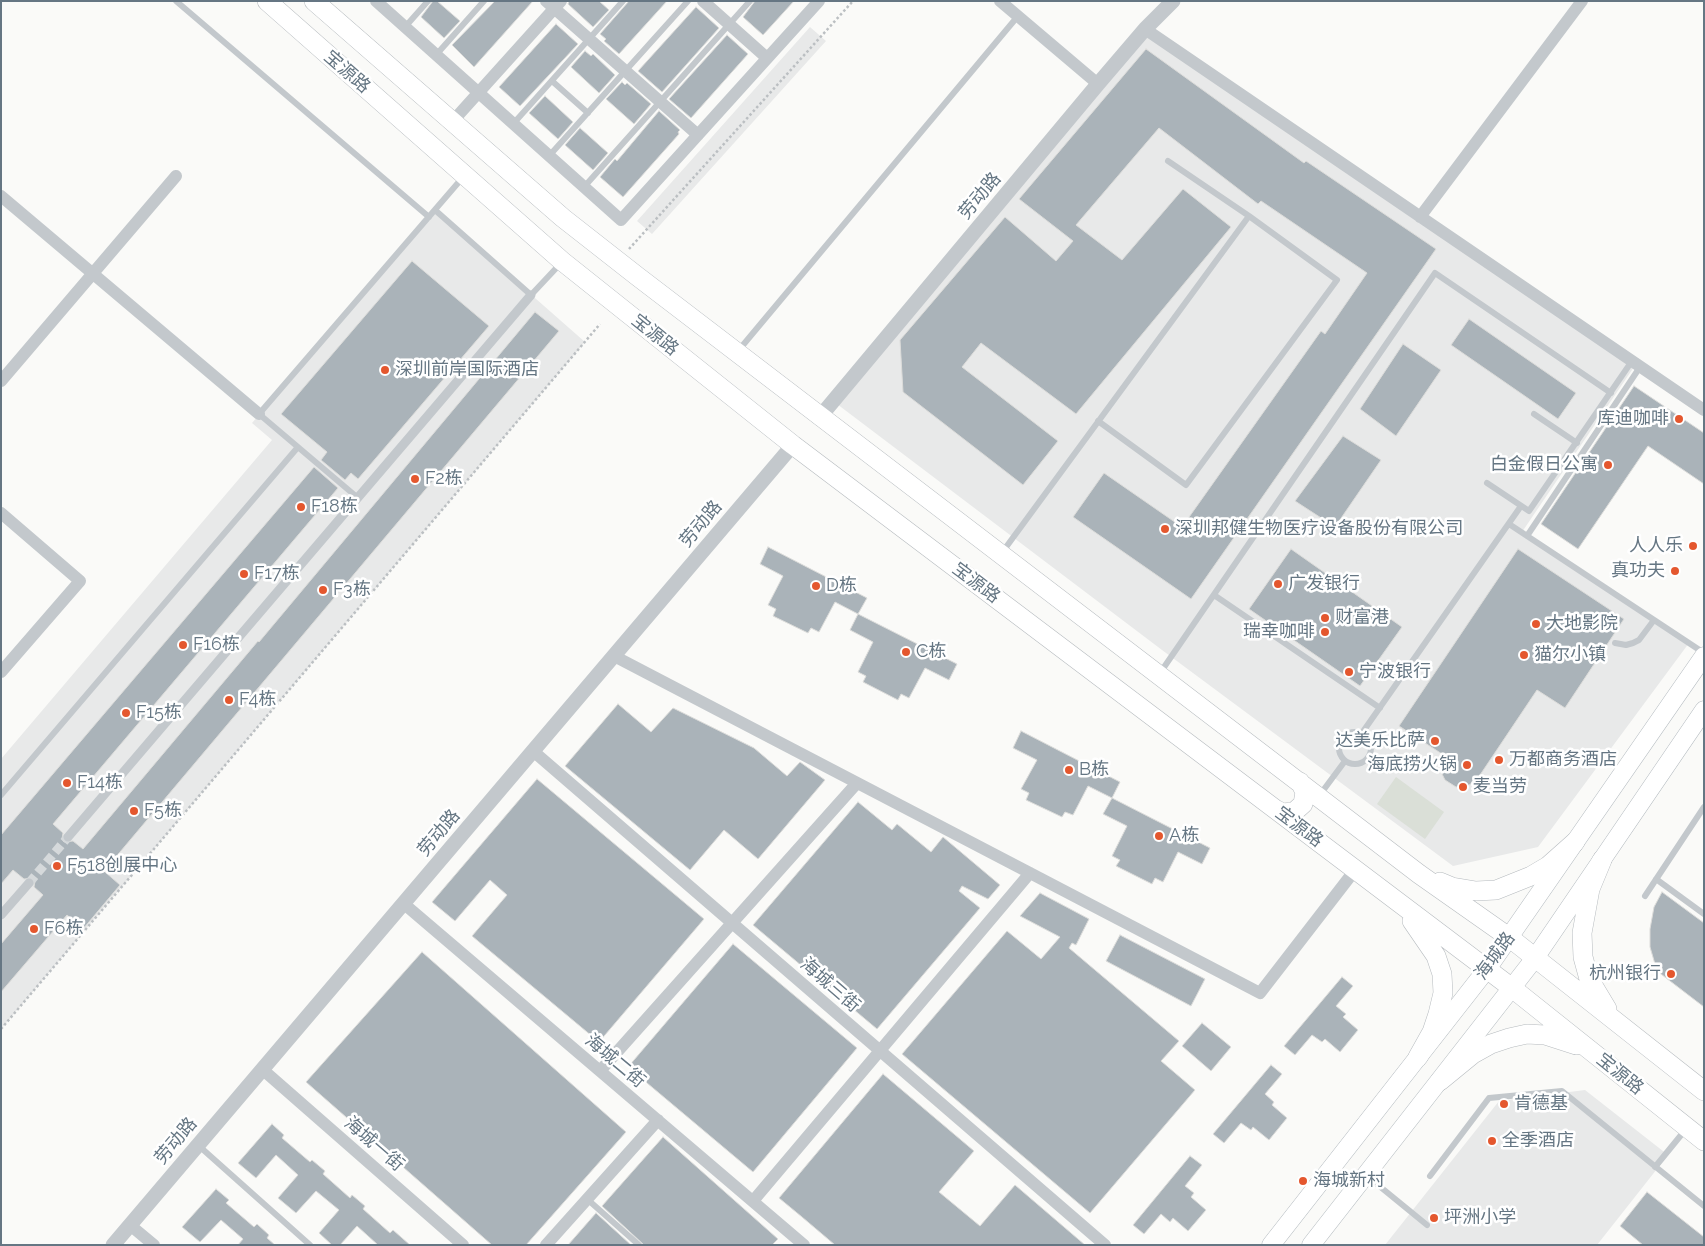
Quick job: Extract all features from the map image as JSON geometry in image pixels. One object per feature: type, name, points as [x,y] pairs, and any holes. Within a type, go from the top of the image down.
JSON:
[{"type":"main road","name":"宝源路","points":[[267,1],[562,261],[793,445],[1512,988],[1704,1141]]},
{"type":"main road","name":"宝源路","points":[[314,1],[563,218],[819,418],[1159,674],[1419,874],[1510,938],[1704,1091]]},
{"type":"main road","name":"海城路","points":[[1271,1245],[1510,938],[1704,654]]},
{"type":"main road","name":"海城路","points":[[1311,1245],[1535,958],[1704,710]]},
{"type":"main road","points":[[1276,810],[1282,813],[1294,812],[1303,804],[1305,792],[1300,782]]},
{"type":"main road","points":[[1419,874],[1452,887],[1476,891],[1496,890],[1531,876],[1548,866],[1575,842]]},
{"type":"main road","points":[[1602,860],[1585,909],[1582,933],[1583,957],[1589,979],[1601,1002],[1620,1026]]},
{"type":"main road","points":[[1398,902],[1425,938],[1436,956],[1442,974],[1443,993],[1438,1014],[1432,1032],[1418,1056]]},
{"type":"main road","points":[[1440,1081],[1473,1054],[1491,1044],[1527,1034],[1545,1035],[1564,1040],[1595,1055]]},
{"type":"street","points":[[376,1],[621,220],[819,1]]},
{"type":"street","points":[[703,1],[767,58]]},
{"type":"street","points":[[1000,1],[1098,84]]},
{"type":"street","name":"劳动路","points":[[819,418],[1098,84],[1145,29],[1172,1]]},
{"type":"street","points":[[1420,217],[1582,1]]},
{"type":"street","points":[[452,122],[554,4],[589,39],[698,135]]},
{"type":"street","points":[[1145,29],[1704,410]]},
{"type":"street","points":[[1,381],[176,176]]},
{"type":"street","points":[[1,196],[259,414]]},
{"type":"street","points":[[68,837],[531,295]]},
{"type":"street","name":"劳动路","points":[[113,1245],[793,445]]},
{"type":"street","points":[[1,513],[80,581],[1,672]]},
{"type":"street","points":[[614,656],[1260,993],[1355,870]]},
{"type":"street","name":"海城三街","points":[[533,751],[1105,1245]]},
{"type":"street","points":[[600,1071],[857,783]]},
{"type":"street","points":[[753,1201],[1030,873]]},
{"type":"street","points":[[1,916],[29,883]]},
{"type":"street","name":"海城二街","points":[[403,903],[804,1245]]},
{"type":"street","name":"海城一街","points":[[262,1069],[463,1245]]},
{"type":"street","points":[[546,1245],[658,1120]]},
{"type":"street","points":[[130,1225],[154,1245]]},
{"type":"lane","points":[[176,1],[429,217]]},
{"type":"lane","points":[[405,27],[428,1]]},
{"type":"lane","points":[[436,55],[484,1]]},
{"type":"lane","points":[[513,124],[623,1]]},
{"type":"lane","points":[[549,156],[688,1]]},
{"type":"lane","points":[[584,187],[750,1]]},
{"type":"lane","points":[[736,353],[1018,16]]},
{"type":"lane","points":[[552,81],[588,112]]},
{"type":"lane","points":[[1098,421],[1186,485],[1337,280],[1168,160]]},
{"type":"lane","points":[[358,498],[259,414],[465,176]]},
{"type":"lane","points":[[435,210],[531,295],[562,261]]},
{"type":"lane","points":[[1001,554],[1249,216]]},
{"type":"lane","points":[[1159,674],[1435,273],[1611,393]]},
{"type":"lane","points":[[1487,483],[1529,512],[1611,393],[1636,364]]},
{"type":"lane","points":[[1527,536],[1636,364]]},
{"type":"lane","points":[[1534,414],[1577,443]]},
{"type":"lane","points":[[1,795],[298,447]]},
{"type":"lane","points":[[1362,733],[1521,506]]},
{"type":"lane","points":[[1509,524],[1704,654]]},
{"type":"lane","points":[[1214,595],[1380,708]]},
{"type":"lane","points":[[1615,643],[1626,645],[1639,640],[1654,620]]},
{"type":"lane","points":[[1353,732],[1362,733],[1366,736],[1371,746],[1368,756],[1355,764],[1345,761],[1339,753],[1341,739],[1353,732]]},
{"type":"lane","points":[[1319,796],[1345,761]]},
{"type":"lane","points":[[1646,896],[1704,807]]},
{"type":"lane","points":[[1656,880],[1704,914]]},
{"type":"lane","points":[[1430,1176],[1490,1098],[1562,1091],[1704,1206]]},
{"type":"lane","points":[[1655,1167],[1687,1128]]},
{"type":"lane","points":[[198,1145],[310,1245]]},
{"type":"lane","points":[[1366,1175],[1427,1224]]},
{"type":"lane","points":[[587,1199],[639,1245]]},
{"type":"path","points":[[618,261],[853,1]]},
{"type":"path","points":[[1,1029],[600,324]]},
{"type":"shaded area","points":[[810,27],[826,41],[652,234],[637,221]]},
{"type":"shaded area","points":[[1145,29],[1636,364],[1522,532],[1689,643],[1538,847],[1453,866],[1162,650],[833,401]]},
{"type":"shaded area","points":[[435,210],[585,342],[1,1029],[1,759],[272,440],[252,423]]},
{"type":"shaded area","points":[[1396,777],[1444,812],[1425,839],[1377,804]]},
{"type":"shaded area","points":[[1585,1090],[1668,1155],[1597,1245],[1385,1245],[1499,1101]]},
{"type":"building","points":[[433,1],[437,1],[460,21],[444,38],[421,17]]},
{"type":"building","points":[[495,1],[533,1],[474,67],[452,45]]},
{"type":"building","points":[[569,1],[599,1],[609,10],[593,27],[568,4]]},
{"type":"building","points":[[629,1],[667,1],[619,54],[604,41],[606,39],[600,34]]},
{"type":"building","points":[[755,1],[794,1],[763,35],[743,17]]},
{"type":"building","points":[[696,7],[719,28],[662,92],[638,71]]},
{"type":"building","points":[[556,24],[578,44],[520,106],[499,87]]},
{"type":"building","points":[[727,35],[748,54],[691,118],[669,99]]},
{"type":"building","points":[[1146,49],[1304,163],[1306,161],[1436,249],[1191,599],[1073,517],[1104,473],[1182,527],[1321,331],[1325,334],[1367,273],[1261,201],[1258,204],[1159,128],[1076,225],[1122,260],[1183,189],[1231,227],[1076,414],[981,343],[962,367],[1058,441],[1023,485],[903,392],[900,340],[1005,217],[1056,261],[1073,241],[1019,199]]},
{"type":"building","points":[[585,51],[591,56],[593,54],[615,75],[599,93],[571,67]]},
{"type":"building","points":[[622,82],[625,85],[627,83],[651,104],[634,124],[606,99]]},
{"type":"building","points":[[545,96],[573,122],[558,139],[529,113]]},
{"type":"building","points":[[659,111],[680,130],[679,134],[623,197],[600,177],[615,159],[617,161]]},
{"type":"building","points":[[580,128],[608,153],[593,170],[565,145]]},
{"type":"building","name":"深圳前岸国际酒店","points":[[412,261],[489,326],[358,479],[351,473],[345,480],[321,460],[327,452],[281,414]]},
{"type":"building","points":[[535,312],[559,331],[104,871],[120,885],[83,929],[67,915],[1,992],[1,944],[43,895],[34,887],[35,881],[33,878],[24,879],[13,870],[1,884],[1,835],[314,467],[338,488],[53,824],[63,833],[62,839],[64,842],[73,841],[83,849]]},
{"type":"building","points":[[1469,319],[1576,393],[1558,419],[1451,345]]},
{"type":"building","points":[[1403,344],[1441,370],[1396,436],[1360,409]]},
{"type":"building","name":"白金假日公寓","points":[[1634,386],[1704,433],[1704,484],[1648,446],[1578,549],[1541,524]]},
{"type":"building","points":[[1343,436],[1381,460],[1335,527],[1295,501]]},
{"type":"building","name":"D栋","points":[[768,547],[867,598],[858,614],[835,602],[819,632],[811,628],[808,633],[773,616],[776,609],[768,605],[783,576],[760,564]]},
{"type":"building","name":"财富港","points":[[1291,549],[1402,627],[1360,686],[1249,609]]},
{"type":"building","name":"猫尔小镇","points":[[1518,549],[1624,619],[1565,708],[1537,690],[1478,778],[1468,786],[1456,787],[1445,780],[1442,774],[1442,754],[1399,726]]},
{"type":"building","name":"C栋","points":[[858,614],[957,664],[949,680],[925,668],[909,698],[901,694],[898,700],[863,682],[866,676],[858,672],[873,642],[850,630]]},
{"type":"building","points":[[618,704],[651,732],[673,708],[754,748],[787,776],[800,762],[825,780],[758,859],[724,830],[690,870],[565,766]]},
{"type":"building","name":"B栋","points":[[1021,731],[1120,782],[1112,798],[1088,786],[1073,815],[1065,812],[1062,817],[1026,800],[1029,793],[1021,789],[1037,760],[1013,748]]},
{"type":"building","points":[[537,779],[704,919],[599,1042],[472,936],[507,895],[490,880],[455,921],[432,902]]},
{"type":"building","name":"A栋","points":[[1112,798],[1210,848],[1202,864],[1178,852],[1163,882],[1155,878],[1152,884],[1116,866],[1120,860],[1112,856],[1127,826],[1103,814]]},
{"type":"building","points":[[858,802],[892,830],[897,824],[931,852],[943,837],[1000,885],[988,899],[962,886],[959,891],[980,908],[877,1029],[753,925]]},
{"type":"building","points":[[1662,892],[1704,923],[1704,1007],[1657,971],[1650,947],[1650,929],[1654,907]]},
{"type":"building","points":[[1040,893],[1089,919],[1076,945],[1072,943],[1069,948],[1179,1041],[1161,1061],[1195,1090],[1090,1213],[902,1054],[1007,931],[1041,959],[1060,937],[1020,916]]},
{"type":"building","points":[[1120,935],[1205,979],[1191,1006],[1106,961]]},
{"type":"building","points":[[733,944],[857,1048],[753,1172],[628,1067]]},
{"type":"building","points":[[422,952],[626,1132],[526,1245],[492,1245],[306,1082]]},
{"type":"building","points":[[1342,977],[1353,986],[1336,1006],[1346,1014],[1343,1017],[1358,1030],[1340,1052],[1325,1039],[1322,1042],[1312,1035],[1295,1055],[1284,1046]]},
{"type":"building","points":[[1202,1023],[1231,1047],[1211,1071],[1182,1046]]},
{"type":"building","points":[[1271,1065],[1282,1074],[1265,1094],[1274,1102],[1272,1105],[1287,1118],[1269,1140],[1253,1127],[1251,1130],[1241,1123],[1224,1143],[1213,1134]]},
{"type":"building","points":[[883,1074],[974,1151],[939,1192],[980,1226],[1015,1185],[1085,1245],[835,1245],[779,1198]]},
{"type":"building","points":[[272,1124],[284,1135],[282,1138],[310,1162],[312,1160],[325,1171],[323,1174],[350,1198],[352,1195],[365,1206],[363,1209],[390,1233],[393,1230],[410,1245],[378,1245],[357,1226],[340,1245],[332,1245],[319,1233],[339,1210],[316,1191],[296,1213],[278,1198],[298,1175],[276,1155],[256,1178],[238,1163]]},
{"type":"building","points":[[663,1137],[778,1239],[772,1245],[644,1245],[602,1206]]},
{"type":"building","points":[[1190,1156],[1202,1165],[1185,1186],[1194,1193],[1191,1197],[1206,1210],[1188,1231],[1173,1218],[1170,1222],[1161,1214],[1144,1234],[1133,1225]]},
{"type":"building","points":[[216,1189],[229,1200],[226,1203],[254,1227],[257,1224],[269,1235],[267,1238],[275,1245],[238,1245],[243,1239],[221,1220],[200,1242],[182,1227]]},
{"type":"building","points":[[1647,1192],[1704,1237],[1704,1245],[1643,1245],[1620,1226]]},
{"type":"building","points":[[596,1213],[631,1245],[568,1245]]},
{"type":"tunnel","points":[[29,883],[68,837]]},
{"type":"place","name":"深圳前岸国际酒店","points":[[385,370]]},
{"type":"place","name":"库迪咖啡","points":[[1679,419]]},
{"type":"place","name":"白金假日公寓","points":[[1608,465]]},
{"type":"place","name":"F2栋","points":[[415,479]]},
{"type":"place","name":"F18栋","points":[[301,507]]},
{"type":"place","name":"深圳邦健生物医疗设备股份有限公司","points":[[1165,529]]},
{"type":"place","name":"人人乐","points":[[1693,546]]},
{"type":"place","name":"真功夫","points":[[1675,571]]},
{"type":"place","name":"F17栋","points":[[244,574]]},
{"type":"place","name":"广发银行","points":[[1278,584]]},
{"type":"place","name":"D栋","points":[[816,586]]},
{"type":"place","name":"F3栋","points":[[323,590]]},
{"type":"place","name":"财富港","points":[[1325,618]]},
{"type":"place","name":"大地影院","points":[[1536,624]]},
{"type":"place","name":"瑞幸咖啡","points":[[1325,632]]},
{"type":"place","name":"F16栋","points":[[183,645]]},
{"type":"place","name":"C栋","points":[[906,652]]},
{"type":"place","name":"猫尔小镇","points":[[1524,655]]},
{"type":"place","name":"宁波银行","points":[[1349,672]]},
{"type":"place","name":"F4栋","points":[[229,700]]},
{"type":"place","name":"F15栋","points":[[126,713]]},
{"type":"place","name":"达美乐比萨","points":[[1435,741]]},
{"type":"place","name":"万都商务酒店","points":[[1499,760]]},
{"type":"place","name":"海底捞火锅","points":[[1467,765]]},
{"type":"place","name":"B栋","points":[[1069,770]]},
{"type":"place","name":"F14栋","points":[[67,783]]},
{"type":"place","name":"麦当劳","points":[[1463,787]]},
{"type":"place","name":"F5栋","points":[[134,811]]},
{"type":"place","name":"A栋","points":[[1159,836]]},
{"type":"place","name":"F518创展中心","points":[[57,866]]},
{"type":"place","name":"F6栋","points":[[34,929]]},
{"type":"place","name":"杭州银行","points":[[1671,974]]},
{"type":"place","name":"肯德基","points":[[1504,1104]]},
{"type":"place","name":"全季酒店","points":[[1492,1141]]},
{"type":"place","name":"海城新村","points":[[1303,1181]]},
{"type":"place","name":"坪洲小学","points":[[1434,1218]]}]
